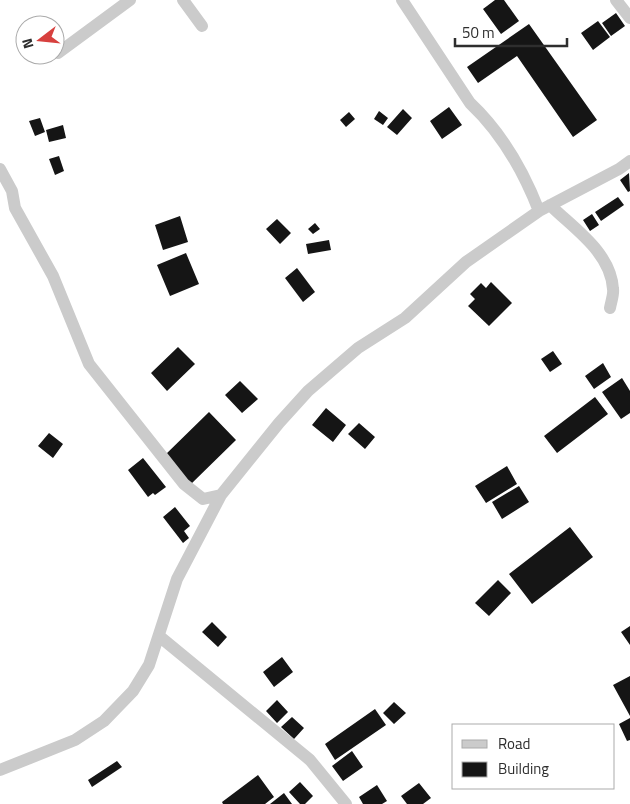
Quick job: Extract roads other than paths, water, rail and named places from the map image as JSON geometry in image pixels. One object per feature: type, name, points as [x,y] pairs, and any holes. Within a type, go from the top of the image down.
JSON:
[{"type":"street","points":[[65,48],[130,0]]},
{"type":"street","points":[[184,0],[202,26]]},
{"type":"street","points":[[402,0],[470,103],[484,116],[508,148],[544,208],[600,254],[609,270],[613,289],[610,308]]},
{"type":"street","points":[[616,0],[630,18]]},
{"type":"street","points":[[0,770],[75,740],[104,721],[133,691],[149,665],[177,579],[220,495],[279,423],[338,363],[405,318],[466,262],[544,208],[619,169],[630,161]]},
{"type":"street","points":[[0,169],[12,192],[15,208],[53,276],[89,364],[184,484],[203,499],[220,495]]},
{"type":"street","points":[[159,636],[310,760],[346,804]]}]
